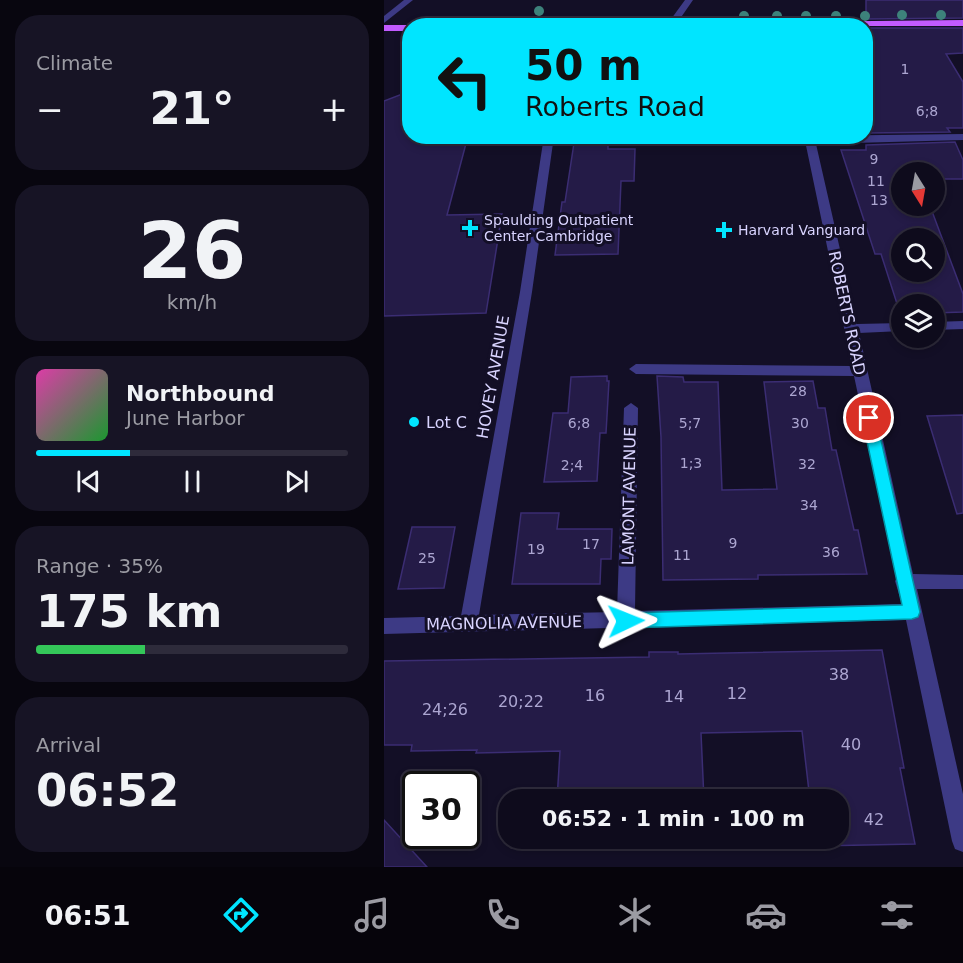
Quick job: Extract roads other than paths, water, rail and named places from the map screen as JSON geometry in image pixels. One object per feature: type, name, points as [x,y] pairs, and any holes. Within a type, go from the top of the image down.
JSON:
[{"type":"main road","points":[[873,24],[963,23]]},
{"type":"main road","points":[[384,28],[402,28]]},
{"type":"street","points":[[384,20],[410,0]]},
{"type":"street","points":[[676,18],[689,0]]},
{"type":"street","points":[[873,138],[963,137]]},
{"type":"street","name":"HOVEY AVENUE","points":[[469,624],[526,291],[548,144]]},
{"type":"street","name":"ROBERTS ROAD","points":[[810,144],[904,581],[963,841]]},
{"type":"street","points":[[945,326],[963,325]]},
{"type":"street","points":[[850,329],[891,327]]},
{"type":"street","points":[[636,369],[859,371]]},
{"type":"street","name":"LAMONT AVENUE","points":[[626,621],[631,408]]},
{"type":"street","points":[[904,581],[963,582]]},
{"type":"street","name":"MAGNOLIA AVENUE","points":[[384,626],[912,612]]},
{"type":"place","name":"Spaulding Outpatient Center Cambridge","points":[[470,228]]},
{"type":"place","name":"Harvard Vanguard","points":[[724,230]]},
{"type":"place","name":"Lot C","points":[[414,422]]}]
